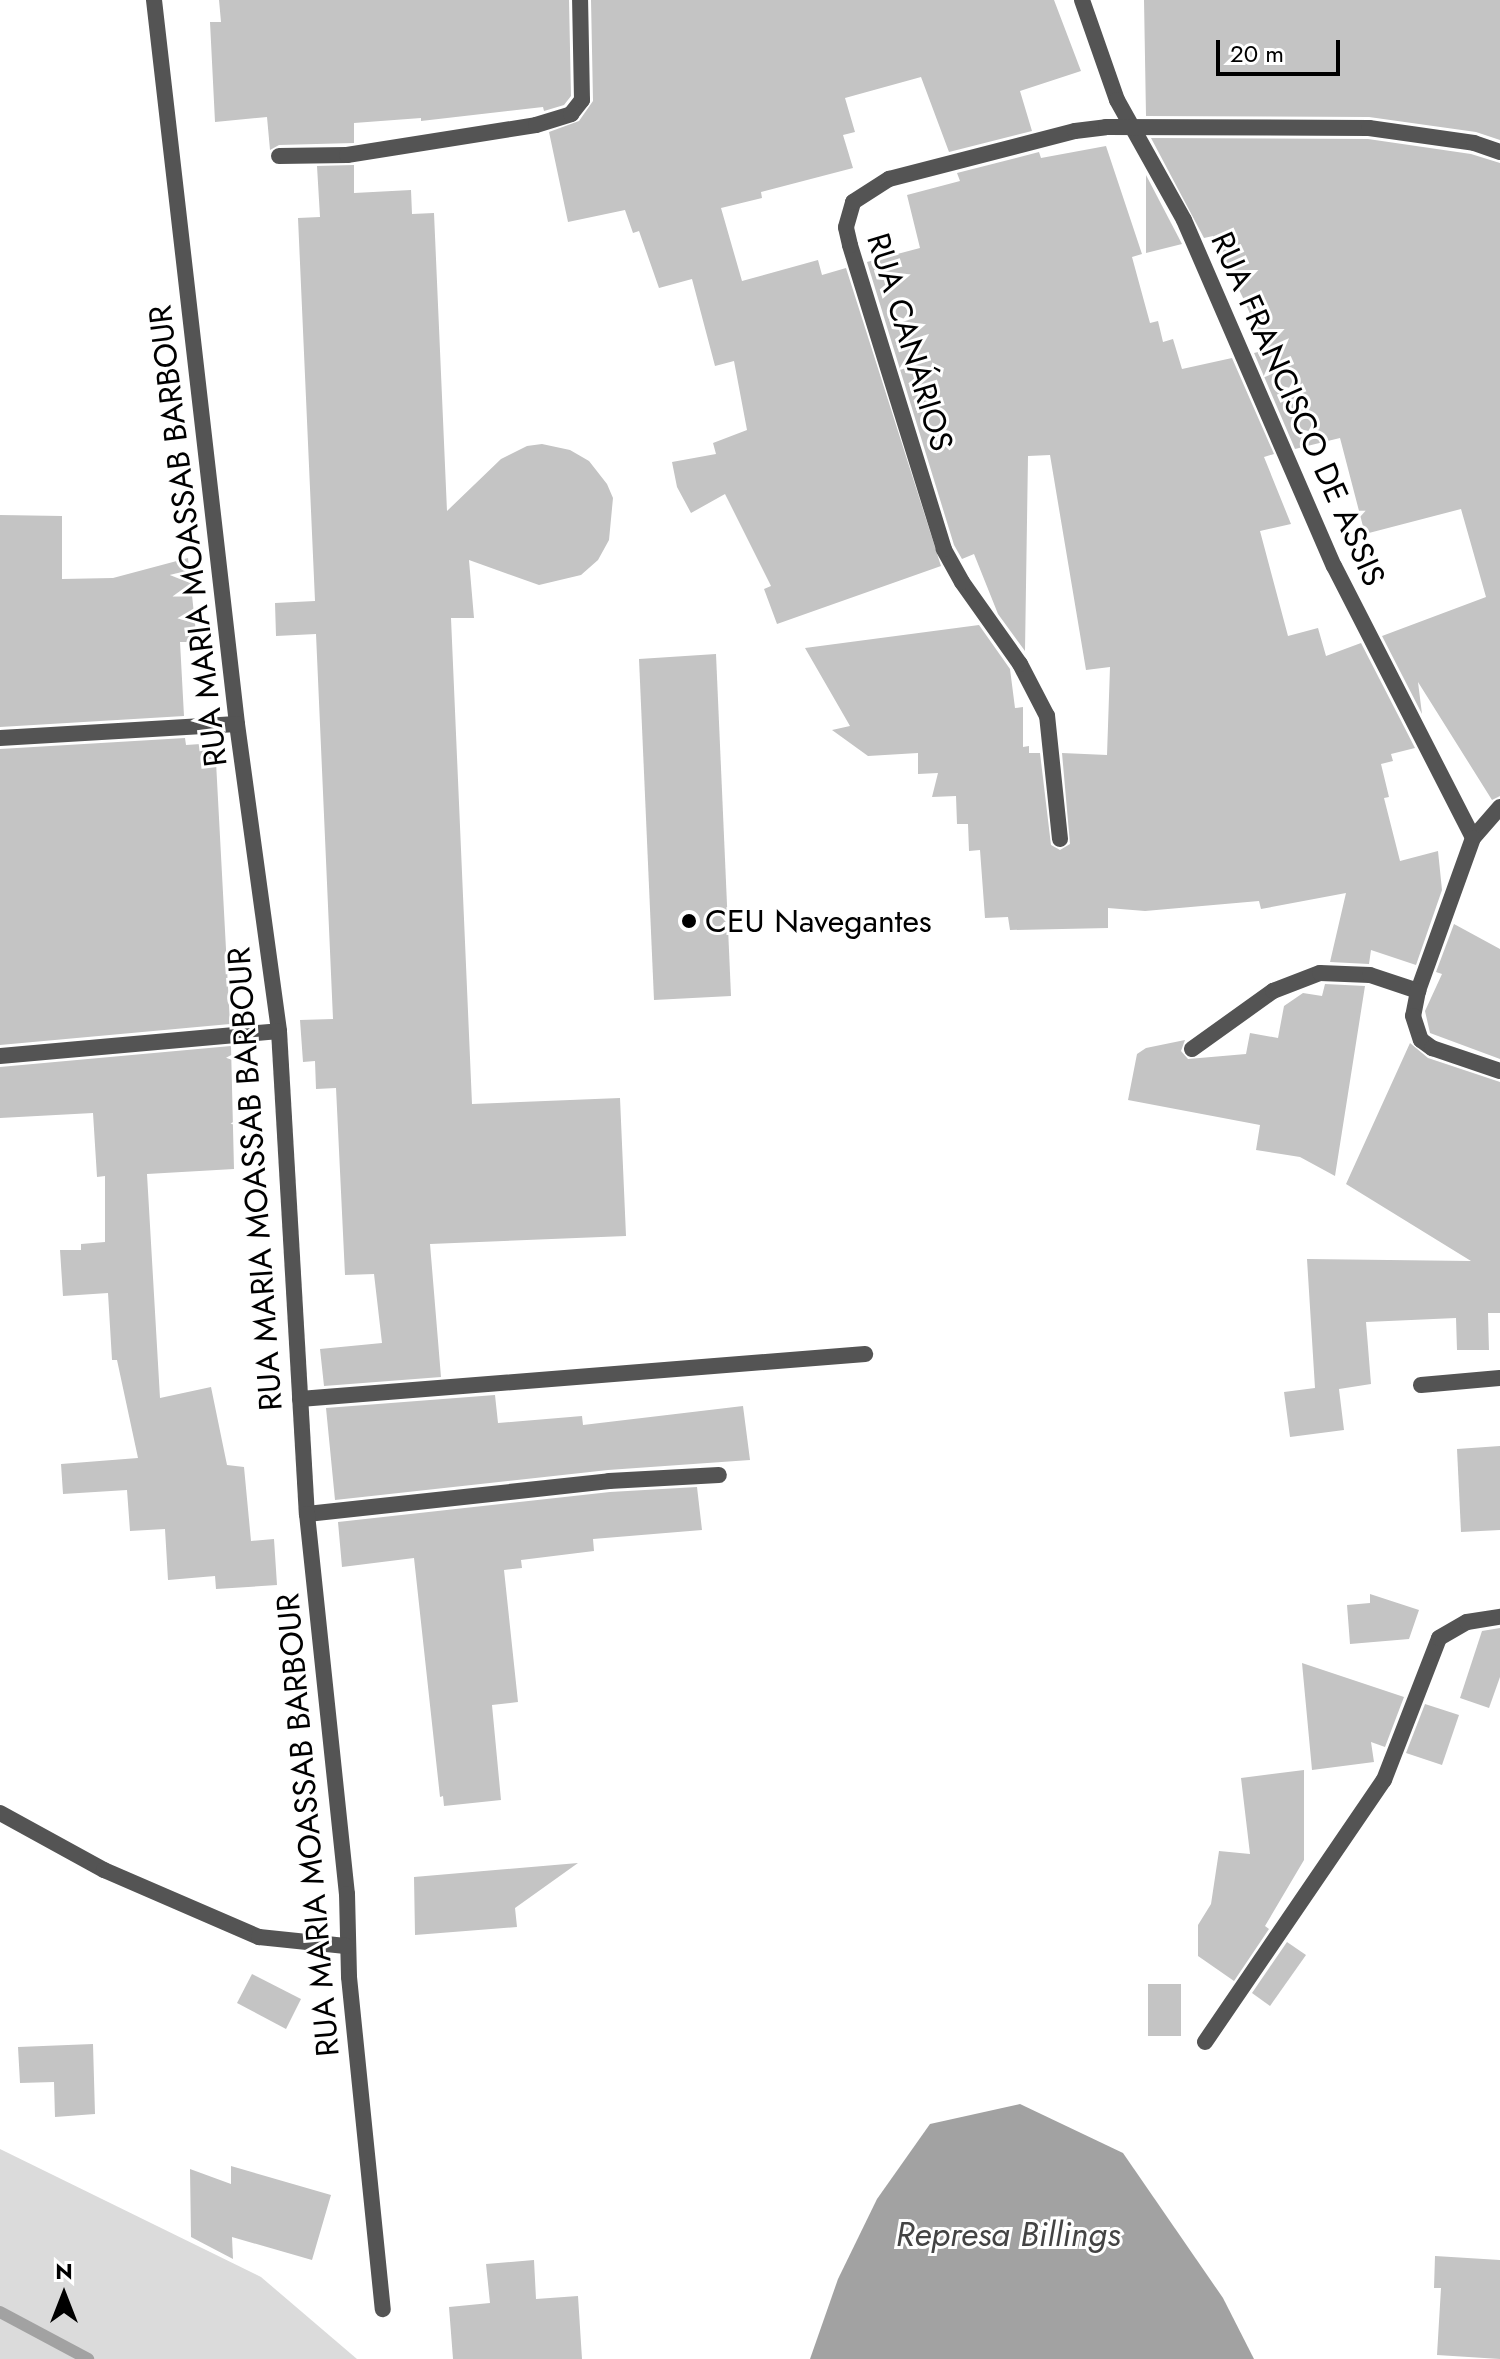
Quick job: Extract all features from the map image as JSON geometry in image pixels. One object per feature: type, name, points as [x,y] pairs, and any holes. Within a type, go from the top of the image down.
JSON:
[{"type":"street","name":"RUA MARIA MOASSAB BARBOUR","points":[[154,0],[237,724],[279,1031],[307,1514],[347,1894],[346,1946],[383,2309]]},
{"type":"street","points":[[279,156],[347,155],[536,125],[571,114],[582,100],[580,0]]},
{"type":"street","name":"RUA FRANCISCO DE ASSIS","points":[[1082,0],[1112,87],[1184,220],[1334,566],[1473,838]]},
{"type":"street","name":"RUA CANÁRIOS","points":[[1060,839],[1047,716],[1020,664],[962,582],[944,549],[846,227],[853,202],[889,179],[1075,131],[1131,127],[1172,130],[1283,126],[1369,128],[1474,143],[1500,152]]},
{"type":"street","points":[[0,738],[237,724]]},
{"type":"street","points":[[1500,807],[1473,838],[1418,991],[1413,1016],[1421,1040],[1432,1048],[1500,1071]]},
{"type":"street","points":[[1192,1049],[1273,991],[1320,973],[1370,975],[1418,991]]},
{"type":"street","points":[[0,1056],[279,1031]]},
{"type":"street","points":[[300,1399],[865,1354]]},
{"type":"street","points":[[1421,1385],[1500,1378]]},
{"type":"street","points":[[307,1514],[609,1481],[719,1475]]},
{"type":"street","points":[[1205,2042],[1384,1780],[1439,1638],[1467,1622],[1500,1617]]},
{"type":"street","points":[[0,1813],[104,1870],[259,1937],[346,1946]]},
{"type":"shaded area","points":[[0,2149],[261,2277],[357,2359],[0,2359]]},
{"type":"water","name":"Represa Billings","points":[[1020,2104],[1123,2153],[1223,2298],[1254,2359],[810,2359],[838,2279],[877,2199],[930,2124]]},
{"type":"building","points":[[219,0],[569,0],[571,96],[564,105],[544,111],[543,107],[421,121],[421,118],[354,123],[354,143],[279,145],[270,150],[267,117],[215,122],[210,22],[221,22]]},
{"type":"building","points":[[591,0],[1054,0],[1081,71],[1020,91],[1032,131],[949,152],[921,77],[845,98],[855,132],[843,135],[853,168],[761,192],[762,198],[721,208],[742,281],[818,260],[822,275],[846,268],[941,566],[777,624],[764,589],[771,586],[725,494],[691,513],[677,487],[672,462],[716,454],[713,443],[747,430],[734,361],[715,366],[692,279],[659,288],[639,231],[633,233],[625,210],[568,222],[549,132],[579,121],[593,101]]},
{"type":"building","points":[[1144,0],[1500,0],[1500,140],[1476,132],[1369,117],[1146,116]]},
{"type":"building","points":[[1151,138],[1368,139],[1471,154],[1500,163],[1500,796],[1492,800],[1418,682],[1422,714],[1382,636],[1486,597],[1461,509],[1365,534],[1340,438],[1295,449],[1254,353],[1266,350],[1244,300],[1213,236],[1204,238]]},
{"type":"building","points":[[1106,146],[1142,254],[1132,257],[1150,323],[1158,321],[1163,342],[1173,339],[1182,369],[1232,358],[1274,454],[1264,457],[1291,524],[1260,531],[1288,636],[1318,628],[1326,656],[1361,643],[1415,748],[1391,754],[1393,761],[1381,764],[1389,797],[1384,798],[1400,861],[1438,851],[1442,890],[1416,965],[1371,950],[1369,964],[1330,962],[1346,893],[1261,909],[1259,901],[1145,911],[1108,908],[1108,928],[1010,930],[1008,917],[985,918],[980,850],[969,851],[968,824],[957,824],[956,796],[932,797],[938,773],[918,774],[918,753],[868,756],[832,730],[850,726],[805,648],[979,625],[1010,669],[1015,708],[1023,707],[1023,747],[1029,746],[1029,753],[1040,753],[1051,845],[1060,850],[1070,844],[1062,753],[1107,755],[1110,667],[1086,670],[1050,455],[1028,456],[1025,651],[998,614],[974,554],[962,559],[954,545],[867,262],[920,248],[907,195],[960,181],[957,173],[1039,152],[1041,158]]},
{"type":"building","points":[[354,165],[354,193],[411,190],[412,214],[434,213],[447,511],[501,459],[527,446],[542,444],[570,450],[589,461],[607,484],[613,498],[609,540],[598,560],[581,575],[539,585],[469,560],[474,618],[451,618],[472,1104],[620,1098],[626,1236],[430,1244],[441,1377],[324,1386],[320,1349],[382,1343],[374,1274],[345,1275],[336,1088],[316,1089],[315,1061],[303,1062],[300,1020],[333,1019],[316,634],[276,636],[275,603],[315,601],[298,218],[320,217],[317,166]]},
{"type":"building","points":[[1146,175],[1182,244],[1146,253]]},
{"type":"building","points":[[0,515],[62,516],[62,579],[113,578],[188,558],[197,642],[180,642],[184,716],[0,727]]},
{"type":"building","points":[[716,654],[731,996],[654,1000],[639,659]]},
{"type":"building","points":[[185,738],[186,745],[215,743],[230,1024],[0,1045],[0,749]]},
{"type":"building","points":[[1454,924],[1500,949],[1500,1059],[1430,1033],[1425,1011],[1442,974],[1436,972]]},
{"type":"building","points":[[1325,984],[1365,986],[1335,1176],[1300,1157],[1256,1150],[1260,1125],[1128,1100],[1137,1054],[1146,1048],[1185,1040],[1181,1051],[1188,1059],[1246,1054],[1250,1033],[1278,1038],[1284,1006],[1303,993],[1322,996]]},
{"type":"building","points":[[1410,1043],[1428,1058],[1500,1082],[1500,1313],[1488,1313],[1489,1350],[1457,1350],[1456,1318],[1366,1322],[1371,1384],[1339,1389],[1344,1430],[1290,1437],[1284,1392],[1315,1388],[1307,1259],[1471,1261],[1346,1184]]},
{"type":"building","points":[[231,1046],[234,1169],[147,1174],[160,1398],[211,1387],[227,1465],[244,1467],[251,1541],[274,1539],[277,1585],[216,1589],[215,1576],[168,1580],[165,1529],[130,1531],[127,1490],[63,1494],[61,1464],[138,1458],[117,1360],[112,1360],[108,1293],[63,1296],[60,1250],[81,1250],[81,1244],[105,1242],[105,1176],[97,1177],[93,1113],[0,1118],[0,1067]]},
{"type":"building","points":[[495,1395],[498,1423],[582,1416],[583,1425],[743,1406],[750,1460],[608,1470],[335,1500],[326,1408]]},
{"type":"building","points":[[1500,1446],[1500,1530],[1461,1532],[1457,1449]]},
{"type":"building","points":[[697,1487],[702,1530],[593,1539],[594,1551],[521,1560],[522,1568],[504,1570],[518,1702],[492,1705],[501,1800],[444,1806],[443,1796],[440,1797],[414,1558],[342,1567],[338,1522],[610,1492]]},
{"type":"building","points":[[1370,1594],[1419,1610],[1409,1639],[1350,1644],[1347,1605],[1370,1603]]},
{"type":"building","points":[[1500,1628],[1500,1677],[1489,1708],[1460,1698],[1482,1631]]},
{"type":"building","points":[[1302,1663],[1404,1697],[1385,1747],[1371,1742],[1374,1762],[1312,1770]]},
{"type":"building","points":[[1425,1704],[1459,1715],[1442,1765],[1406,1753]]},
{"type":"building","points":[[1304,1770],[1304,1860],[1265,1926],[1269,1929],[1234,1981],[1198,1956],[1198,1925],[1211,1904],[1219,1851],[1250,1854],[1241,1778]]},
{"type":"building","points":[[578,1863],[515,1908],[517,1927],[415,1935],[414,1877]]},
{"type":"building","points":[[1287,1942],[1306,1955],[1270,2006],[1252,1993]]},
{"type":"building","points":[[252,1974],[301,1999],[286,2029],[237,2003]]},
{"type":"building","points":[[1148,1984],[1181,1984],[1181,2036],[1148,2036]]},
{"type":"building","points":[[93,2044],[95,2114],[55,2117],[54,2082],[20,2083],[18,2047]]},
{"type":"building","points":[[231,2166],[331,2195],[312,2260],[232,2237],[233,2259],[191,2237],[190,2169],[231,2184]]},
{"type":"building","points":[[1435,2256],[1500,2260],[1500,2359],[1437,2355],[1441,2288],[1434,2288]]},
{"type":"building","points":[[534,2260],[536,2299],[578,2296],[582,2359],[453,2359],[449,2307],[490,2303],[486,2264]]},
{"type":"waterway","points":[[0,2312],[88,2359]]},
{"type":"place","name":"CEU Navegantes","points":[[689,921]]}]
